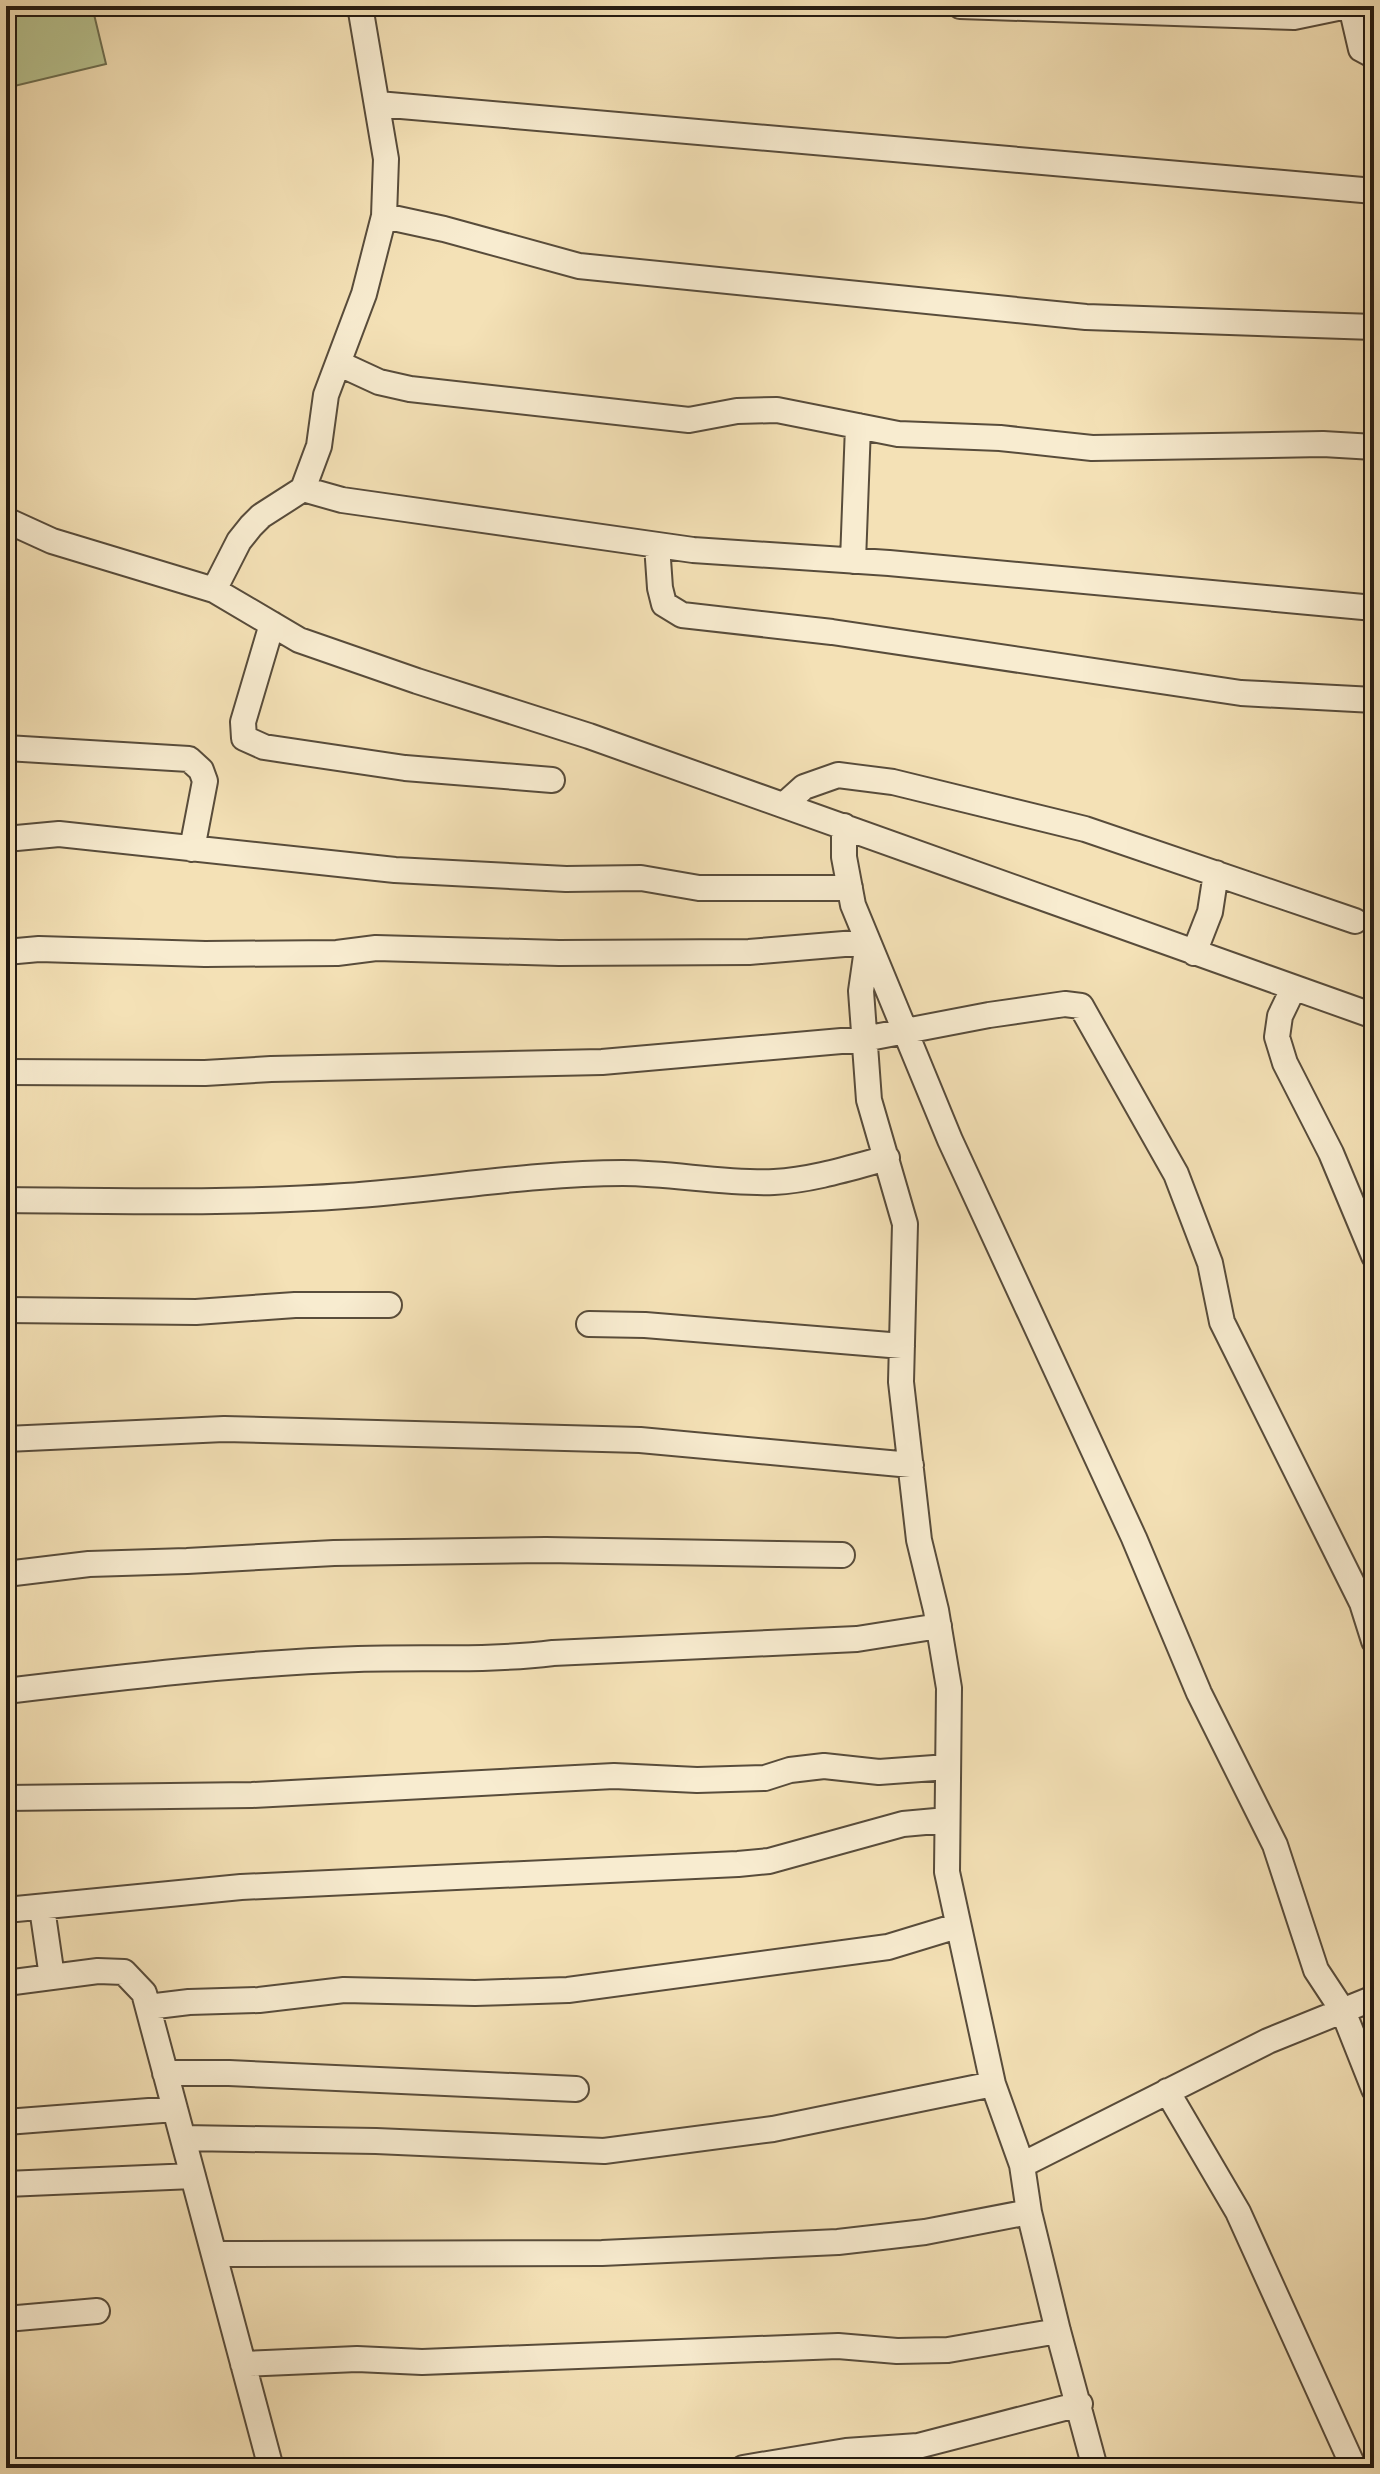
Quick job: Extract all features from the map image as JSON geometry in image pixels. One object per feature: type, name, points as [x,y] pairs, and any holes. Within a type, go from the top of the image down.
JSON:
[{"type":"street","points":[[214,590],[239,541],[251,526],[303,489],[319,446],[326,395],[364,294],[384,216],[386,159],[360,6]]},
{"type":"street","points":[[960,6],[1294,17],[1349,6],[1361,49],[1374,56]]},
{"type":"street","points":[[378,104],[1374,191]]},
{"type":"street","points":[[384,216],[579,266],[1086,317],[1374,327]]},
{"type":"street","points":[[340,364],[379,382],[424,391],[689,420],[737,411],[777,410],[898,434],[1000,438],[1092,448],[1323,444],[1374,447]]},
{"type":"street","points":[[853,561],[858,426]]},
{"type":"street","points":[[303,489],[342,500],[693,550],[853,561],[1374,608]]},
{"type":"street","points":[[6,520],[52,541],[214,590],[299,640],[589,736],[1374,1016]]},
{"type":"street","points":[[657,545],[664,604],[682,615],[878,639],[1241,693],[1374,700]]},
{"type":"street","points":[[272,624],[243,722],[244,738],[264,747],[405,768],[552,780]]},
{"type":"street","points":[[6,748],[189,759],[201,770],[205,781],[192,849]]},
{"type":"street","points":[[784,805],[804,787],[838,775],[893,782],[1085,829],[1355,921]]},
{"type":"street","points":[[844,826],[844,857],[853,905],[950,1140],[1134,1538],[1199,1693],[1275,1845],[1316,1970],[1343,2011],[1374,2089]]},
{"type":"street","points":[[6,839],[59,834],[395,870],[566,879],[641,878],[699,888],[850,888]]},
{"type":"street","points":[[1194,953],[1210,912],[1216,873]]},
{"type":"street","points":[[6,952],[39,949],[322,954],[376,948],[559,953],[749,952],[868,942]]},
{"type":"street","points":[[868,942],[861,991],[869,1100],[905,1224],[901,1382],[919,1540],[939,1626],[949,1688],[947,1872],[993,2084],[1022,2165],[1029,2212],[1095,2468]]},
{"type":"street","points":[[1293,989],[1280,1016],[1277,1037],[1285,1063],[1331,1153],[1374,1256]]},
{"type":"street","points":[[6,1072],[205,1073],[602,1062],[864,1039],[1065,1004],[1081,1006],[1176,1174],[1210,1263],[1222,1322],[1362,1603],[1374,1641]]},
{"type":"street","points":[[6,1200],[184,1201],[344,1197],[624,1173],[775,1182],[818,1176],[887,1158]]},
{"type":"street","points":[[6,1310],[196,1312],[295,1305],[389,1305]]},
{"type":"street","points":[[589,1324],[645,1325],[902,1346]]},
{"type":"street","points":[[6,1439],[224,1429],[640,1440],[911,1465]]},
{"type":"street","points":[[6,1574],[89,1564],[334,1553],[546,1550],[842,1555]]},
{"type":"street","points":[[6,1691],[266,1664],[358,1659],[520,1657],[857,1639],[939,1626]]},
{"type":"street","points":[[6,1798],[252,1795],[614,1776],[697,1780],[765,1778],[790,1770],[824,1766],[879,1772],[948,1767]]},
{"type":"street","points":[[6,1910],[241,1887],[769,1861],[903,1824],[947,1820]]},
{"type":"street","points":[[42,1908],[52,1977]]},
{"type":"street","points":[[148,2007],[189,2002],[259,2000],[344,1990],[475,1993],[568,1990],[888,1947],[957,1926]]},
{"type":"street","points":[[6,1983],[98,1971],[124,1972],[144,1993],[271,2468]]},
{"type":"street","points":[[1022,2165],[1268,2041],[1374,1998]]},
{"type":"street","points":[[165,2073],[229,2073],[576,2089]]},
{"type":"street","points":[[183,2138],[376,2141],[604,2151],[773,2129],[993,2084]]},
{"type":"street","points":[[1167,2091],[1238,2212],[1354,2468]]},
{"type":"street","points":[[6,2122],[175,2109]]},
{"type":"street","points":[[6,2184],[193,2176]]},
{"type":"street","points":[[214,2254],[602,2253],[838,2242],[925,2232],[1029,2212]]},
{"type":"street","points":[[6,2319],[97,2311]]},
{"type":"street","points":[[243,2364],[357,2359],[422,2362],[838,2346],[897,2351],[948,2350],[1058,2331]]},
{"type":"street","points":[[743,2468],[846,2451],[918,2446],[1080,2404]]},
{"type":"green space","points":[[6,6],[92,6],[106,64],[6,88]]}]
